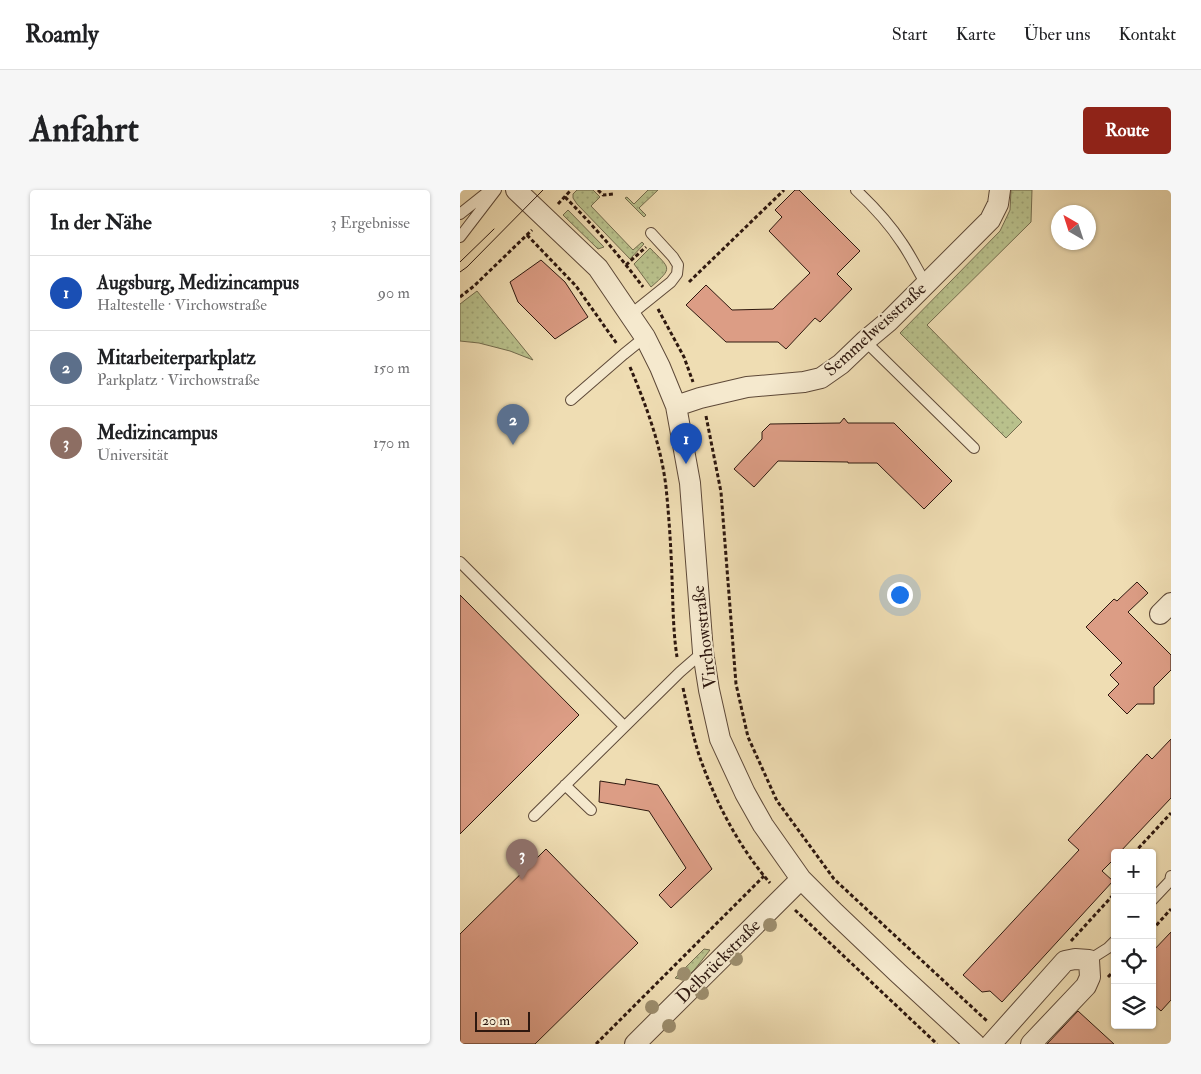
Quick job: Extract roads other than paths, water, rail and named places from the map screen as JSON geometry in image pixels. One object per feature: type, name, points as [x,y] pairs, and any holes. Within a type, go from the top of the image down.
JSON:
[{"type":"street","name":"Virchowstraße","points":[[516,190],[598,268],[645,337],[676,406],[690,483],[703,652],[709,690],[720,739],[745,793],[763,825],[801,878],[835,913],[975,1044]]},
{"type":"street","name":"Semmelweisstraße","points":[[676,406],[700,398],[747,387],[804,382],[821,378],[841,364],[865,341],[889,322],[990,220],[998,204],[1000,190]]},
{"type":"street","name":"Delbrückstraße","points":[[635,1044],[801,878]]},
{"type":"street","points":[[996,1039],[1065,960],[1089,960],[1090,977],[1086,986],[1031,1044]]},
{"type":"lane","points":[[460,214],[490,190]]},
{"type":"lane","points":[[460,237],[496,190]]},
{"type":"lane","points":[[856,190],[871,204],[893,230],[926,284]]},
{"type":"lane","points":[[630,315],[671,282],[677,274],[678,265],[673,257],[653,236]]},
{"type":"lane","points":[[571,400],[645,337]]},
{"type":"lane","points":[[865,341],[974,448]]},
{"type":"lane","points":[[460,562],[624,726]]},
{"type":"lane","points":[[534,816],[624,726],[703,652]]},
{"type":"lane","points":[[566,784],[591,810]]},
{"type":"lane","points":[[1156,896],[1170,881],[1171,876]]},
{"type":"lane","points":[[1089,960],[1111,945]]},
{"type":"tram line","points":[[460,272],[543,190]]},
{"type":"tram line","points":[[460,262],[494,229]]},
{"type":"place","name":"Mitarbeiterparkplatz","points":[[513,445]]},
{"type":"place","name":"Augsburg, Medizincampus","points":[[686,464]]},
{"type":"place","name":"Medizincampus","points":[[522,880]]}]
